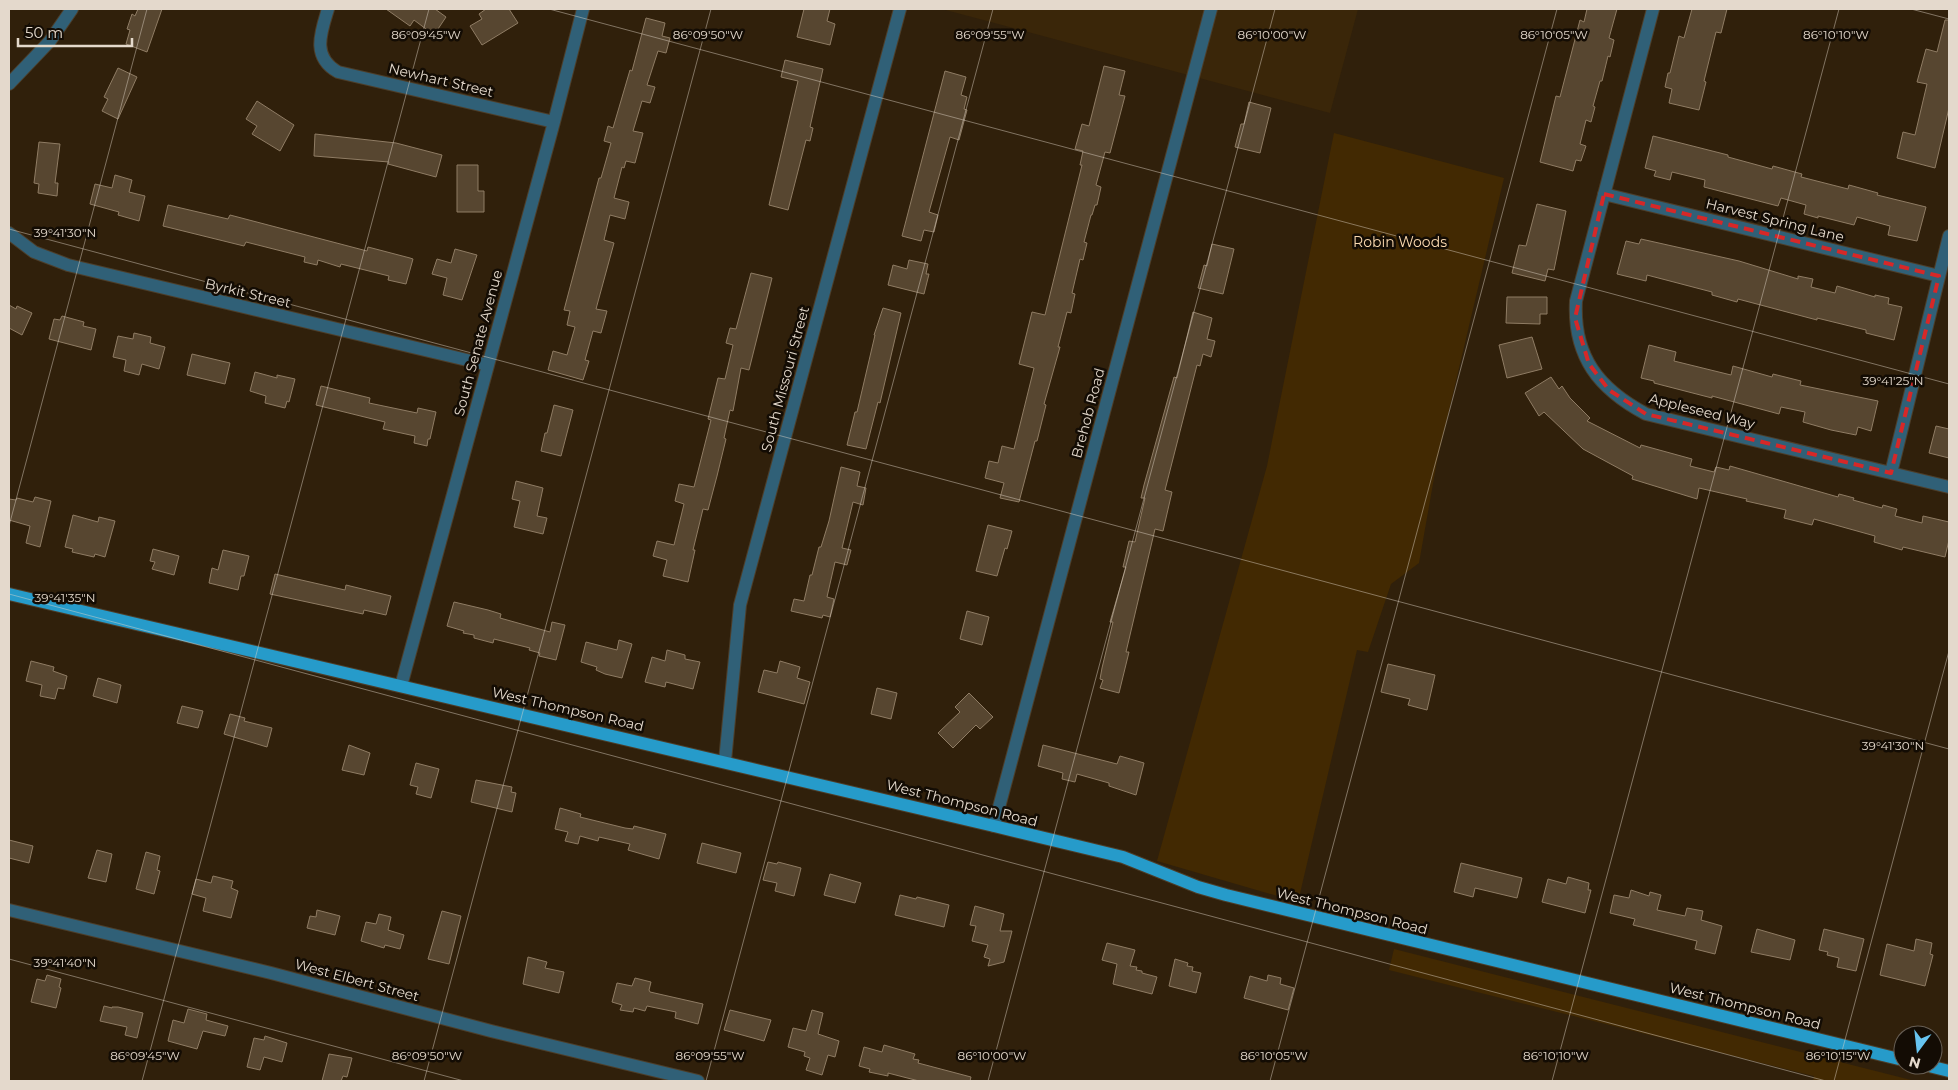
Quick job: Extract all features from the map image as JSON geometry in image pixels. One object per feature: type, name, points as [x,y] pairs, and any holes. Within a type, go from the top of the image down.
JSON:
[{"type":"main road","name":"West Thompson Road","points":[[9,594],[1123,857],[1226,896],[1893,1058]]},
{"type":"street","points":[[9,84],[50,42],[72,9]]},
{"type":"street","name":"Newhart Street","points":[[328,9],[319,40],[320,51],[325,61],[338,72],[554,122]]},
{"type":"street","name":"South Senate Avenue","points":[[401,686],[583,9]]},
{"type":"street","name":"South Missouri Street","points":[[725,762],[740,605],[900,9]]},
{"type":"street","name":"Brehob Road","points":[[994,826],[1211,9]]},
{"type":"street","name":"Appleseed Way","points":[[1653,9],[1579,288],[1575,318],[1578,336],[1589,364],[1609,390],[1620,399],[1646,414],[1949,487]]},
{"type":"street","name":"Harvest Spring Lane","points":[[1604,194],[1939,276]]},
{"type":"street","name":"Byrkit Street","points":[[9,233],[34,252],[68,265],[488,365]]},
{"type":"street","points":[[1891,473],[1949,236]]},
{"type":"street","name":"West Elbert Street","points":[[9,910],[271,973],[491,1031],[698,1081]]},
{"type":"highlighted area","points":[[1604,194],[1939,276],[1891,473],[1646,414],[1609,390],[1589,364],[1575,318]]},
{"type":"shaded area","points":[[942,9],[1358,9],[1330,113]]},
{"type":"green space","name":"Robin Woods","points":[[1334,133],[1504,178],[1437,461],[1419,563],[1391,584],[1368,652],[1357,650],[1298,902],[1157,861],[1267,466]]},
{"type":"green space","points":[[1394,949],[1915,1081],[1813,1081],[1814,1076],[1389,970]]},
{"type":"building","points":[[138,9],[162,9],[147,52],[126,44],[130,30],[127,29],[132,14],[135,16]]},
{"type":"building","points":[[386,9],[435,9],[446,17],[434,35],[414,20],[410,26]]},
{"type":"building","points":[[486,9],[509,9],[518,23],[482,45],[470,26],[482,19],[479,14]]},
{"type":"building","points":[[804,9],[830,9],[827,21],[835,24],[830,45],[797,37]]},
{"type":"building","points":[[1587,9],[1617,9],[1609,38],[1614,40],[1610,57],[1608,56],[1602,81],[1600,81],[1591,122],[1586,120],[1580,144],[1586,146],[1581,161],[1576,160],[1573,171],[1540,162],[1556,96],[1560,97],[1580,20],[1584,22]]},
{"type":"building","points":[[1692,9],[1727,9],[1721,33],[1716,32],[1699,110],[1669,103],[1672,89],[1665,87],[1679,36],[1684,38]]},
{"type":"building","points":[[646,18],[665,23],[662,36],[670,38],[666,53],[658,51],[647,85],[655,87],[650,103],[642,101],[633,131],[643,133],[635,163],[626,161],[624,168],[622,167],[614,198],[629,202],[625,219],[610,215],[604,240],[614,243],[596,309],[607,311],[601,333],[593,331],[585,360],[589,361],[583,380],[548,370],[553,351],[567,355],[575,327],[567,325],[570,311],[564,310],[599,178],[601,178],[611,143],[604,141],[608,126],[613,128],[630,70],[632,71]]},
{"type":"building","points":[[1945,20],[1949,20],[1949,108],[1935,168],[1897,158],[1903,132],[1915,135],[1927,84],[1917,82],[1926,49],[1937,52]]},
{"type":"building","points":[[785,60],[823,69],[810,127],[813,128],[810,141],[806,140],[788,210],[769,205],[798,81],[781,77]]},
{"type":"building","points":[[1104,66],[1125,71],[1119,95],[1125,96],[1110,153],[1105,152],[1096,185],[1101,187],[1084,242],[1087,243],[1083,260],[1080,259],[1072,293],[1075,294],[1071,313],[1067,312],[1058,347],[1060,347],[1044,404],[1046,405],[1037,441],[1035,441],[1019,502],[1000,498],[1004,483],[985,478],[989,461],[998,463],[1002,446],[1014,449],[1034,368],[1019,364],[1032,312],[1045,315],[1082,165],[1080,165],[1083,151],[1075,149],[1082,124],[1089,126]]},
{"type":"building","points":[[118,68],[137,77],[118,119],[102,111],[108,99],[104,97]]},
{"type":"building","points":[[945,71],[966,77],[961,95],[967,97],[964,109],[967,110],[959,140],[950,137],[929,212],[938,215],[934,232],[924,230],[921,241],[902,236]]},
{"type":"building","points":[[257,101],[294,125],[280,151],[252,134],[257,126],[246,119]]},
{"type":"building","points":[[1249,102],[1271,108],[1260,153],[1235,147],[1241,124],[1244,124]]},
{"type":"building","points":[[315,134],[396,143],[442,155],[436,177],[388,164],[389,162],[314,156]]},
{"type":"building","points":[[1653,136],[1728,155],[1728,157],[1772,169],[1773,166],[1802,174],[1801,177],[1848,189],[1849,185],[1878,193],[1877,195],[1926,207],[1917,241],[1888,235],[1890,226],[1857,217],[1854,225],[1804,214],[1806,205],[1781,198],[1778,206],[1704,187],[1705,180],[1672,172],[1670,180],[1654,176],[1656,171],[1645,168]]},
{"type":"building","points":[[39,142],[60,144],[55,183],[58,183],[57,196],[38,193],[39,184],[34,183]]},
{"type":"building","points":[[457,165],[478,165],[478,191],[484,191],[484,212],[457,212]]},
{"type":"building","points":[[115,175],[132,180],[129,192],[145,196],[139,221],[118,215],[119,212],[90,204],[95,184],[112,188]]},
{"type":"building","points":[[1537,204],[1566,211],[1554,270],[1548,269],[1545,281],[1512,273],[1519,245],[1526,246]]},
{"type":"building","points":[[168,205],[228,219],[230,215],[367,251],[368,247],[413,259],[406,284],[388,280],[389,276],[341,264],[340,267],[318,260],[317,265],[304,262],[305,257],[246,242],[244,246],[163,226]]},
{"type":"building","points":[[1641,239],[1739,261],[1798,279],[1798,276],[1813,279],[1811,287],[1835,293],[1837,286],[1875,297],[1875,295],[1889,298],[1888,304],[1902,307],[1894,340],[1866,333],[1866,330],[1817,318],[1817,320],[1738,299],[1737,302],[1712,295],[1712,292],[1647,275],[1646,281],[1617,274],[1626,241],[1639,244]]},
{"type":"building","points":[[1212,244],[1234,249],[1223,294],[1198,288],[1204,265],[1207,266]]},
{"type":"building","points":[[455,249],[477,255],[462,300],[443,295],[447,278],[432,274],[437,259],[451,263]]},
{"type":"building","points":[[909,260],[928,264],[926,274],[929,274],[924,294],[888,285],[893,265],[907,269]]},
{"type":"building","points":[[751,273],[772,278],[749,370],[741,368],[733,411],[730,410],[724,438],[726,439],[708,510],[703,509],[693,550],[695,550],[688,582],[663,576],[667,560],[653,556],[657,541],[674,545],[684,504],[675,501],[679,484],[694,487],[711,420],[708,419],[718,378],[725,379],[733,345],[726,343],[730,328],[736,329]]},
{"type":"building","points":[[1507,297],[1547,297],[1547,314],[1540,314],[1540,324],[1506,323]]},
{"type":"building","points":[[9,305],[16,309],[17,306],[32,313],[22,335],[9,328]]},
{"type":"building","points":[[883,308],[901,313],[880,403],[878,402],[866,449],[847,445],[855,412],[857,412],[874,335]]},
{"type":"building","points":[[1193,312],[1212,318],[1207,339],[1215,341],[1211,357],[1203,354],[1200,366],[1197,365],[1165,490],[1172,492],[1163,531],[1155,529],[1126,652],[1129,652],[1119,693],[1100,688],[1103,680],[1100,679],[1102,668],[1113,622],[1110,622],[1126,567],[1123,567],[1129,541],[1135,542],[1145,498],[1141,498],[1144,485],[1174,377],[1177,378]]},
{"type":"building","points":[[62,316],[84,322],[83,326],[96,329],[91,350],[49,339],[54,319],[60,320]]},
{"type":"building","points":[[134,333],[151,337],[150,343],[165,347],[159,369],[142,364],[139,375],[124,371],[126,360],[113,357],[118,336],[133,339]]},
{"type":"building","points":[[1532,337],[1542,369],[1507,378],[1499,345]]},
{"type":"building","points":[[1649,345],[1676,352],[1674,361],[1731,375],[1733,366],[1772,377],[1773,374],[1801,381],[1800,385],[1878,401],[1871,431],[1858,427],[1856,435],[1831,430],[1803,422],[1805,412],[1781,407],[1779,414],[1654,383],[1654,381],[1641,378]]},
{"type":"building","points":[[192,354],[230,363],[225,384],[187,375]]},
{"type":"building","points":[[255,372],[277,378],[277,375],[295,379],[289,402],[287,401],[285,408],[265,403],[266,396],[250,391]]},
{"type":"building","points":[[1551,377],[1559,389],[1562,386],[1570,398],[1590,418],[1587,421],[1640,448],[1641,445],[1692,459],[1690,466],[1714,472],[1716,467],[1729,470],[1730,466],[1838,497],[1839,494],[1882,508],[1883,505],[1897,509],[1895,516],[1922,523],[1923,516],[1949,522],[1949,540],[1945,557],[1903,547],[1902,550],[1874,542],[1875,536],[1814,519],[1812,525],[1784,518],[1786,510],[1746,501],[1747,499],[1699,488],[1697,499],[1632,479],[1633,476],[1583,449],[1544,412],[1539,416],[1525,393]]},
{"type":"building","points":[[321,386],[370,398],[369,403],[417,413],[418,408],[436,412],[427,446],[414,443],[415,436],[383,429],[385,422],[316,405]]},
{"type":"building","points":[[554,405],[573,410],[561,456],[541,451]]},
{"type":"building","points":[[1936,426],[1949,429],[1949,458],[1929,453]]},
{"type":"building","points":[[841,467],[860,472],[857,486],[866,488],[863,505],[853,502],[842,548],[851,550],[847,565],[835,562],[827,597],[834,599],[830,617],[823,615],[822,618],[791,611],[794,599],[804,601],[810,575],[812,575],[819,547],[821,547],[829,521]]},
{"type":"building","points":[[516,481],[543,488],[537,516],[547,518],[543,534],[514,527],[520,501],[512,499]]},
{"type":"building","points":[[35,497],[51,501],[40,547],[26,543],[30,526],[9,520],[9,499],[16,500],[17,498],[33,502]]},
{"type":"building","points":[[73,515],[98,522],[99,517],[115,521],[105,557],[95,554],[94,557],[72,552],[73,549],[65,547]]},
{"type":"building","points":[[988,525],[1012,531],[997,576],[976,571]]},
{"type":"building","points":[[153,549],[179,556],[174,575],[152,569],[155,562],[150,561]]},
{"type":"building","points":[[223,550],[249,556],[238,590],[209,583],[212,568],[218,570]]},
{"type":"building","points":[[275,574],[345,590],[346,585],[391,596],[386,615],[364,610],[363,614],[270,594]]},
{"type":"building","points":[[454,602],[501,614],[500,618],[550,632],[552,622],[565,625],[556,660],[539,656],[540,653],[529,650],[530,648],[494,639],[493,643],[474,638],[474,635],[463,633],[464,631],[447,626]]},
{"type":"building","points":[[967,611],[989,617],[982,645],[960,639]]},
{"type":"building","points":[[619,640],[632,644],[622,678],[605,674],[596,670],[597,667],[581,662],[586,642],[617,650]]},
{"type":"building","points":[[667,650],[685,655],[685,659],[700,662],[693,689],[666,682],[665,687],[645,682],[652,657],[665,661]]},
{"type":"building","points":[[31,661],[54,667],[53,671],[67,676],[64,689],[58,688],[55,699],[40,696],[42,685],[26,681]]},
{"type":"building","points":[[780,661],[800,667],[797,678],[810,682],[804,704],[758,692],[764,670],[777,673]]},
{"type":"building","points":[[1388,664],[1435,675],[1427,710],[1408,705],[1410,699],[1381,692]]},
{"type":"building","points":[[98,678],[121,685],[117,703],[93,696]]},
{"type":"building","points":[[877,688],[897,693],[891,719],[871,714]]},
{"type":"building","points":[[969,693],[993,717],[980,729],[976,725],[953,748],[938,733],[960,712],[955,707]]},
{"type":"building","points":[[182,706],[203,711],[198,728],[177,723]]},
{"type":"building","points":[[230,714],[245,718],[244,721],[272,728],[267,747],[224,734]]},
{"type":"building","points":[[349,745],[370,753],[364,775],[342,770]]},
{"type":"building","points":[[1043,745],[1117,764],[1120,756],[1144,763],[1136,795],[1109,786],[1109,783],[1077,774],[1075,782],[1062,779],[1063,773],[1038,766]]},
{"type":"building","points":[[416,763],[439,769],[431,798],[416,794],[418,787],[410,785]]},
{"type":"building","points":[[476,780],[512,787],[511,792],[516,793],[512,812],[471,802]]},
{"type":"building","points":[[560,808],[581,814],[580,817],[625,828],[633,829],[634,826],[666,834],[659,859],[628,850],[630,844],[599,837],[598,841],[580,836],[578,844],[565,841],[568,832],[555,829]]},
{"type":"building","points":[[9,840],[33,846],[29,863],[9,858]]},
{"type":"building","points":[[702,843],[741,853],[736,873],[697,863]]},
{"type":"building","points":[[97,850],[112,854],[106,882],[88,878]]},
{"type":"building","points":[[146,852],[160,856],[157,870],[160,871],[154,894],[136,889]]},
{"type":"building","points":[[768,862],[777,864],[778,862],[801,868],[794,896],[775,891],[777,883],[763,880]]},
{"type":"building","points":[[1461,863],[1522,878],[1517,898],[1475,888],[1473,897],[1454,892]]},
{"type":"building","points":[[830,874],[861,883],[855,903],[824,895]]},
{"type":"building","points":[[213,876],[233,881],[231,888],[238,891],[231,918],[203,911],[206,898],[192,894],[196,879],[211,883]]},
{"type":"building","points":[[1568,877],[1589,883],[1588,890],[1591,890],[1585,913],[1542,902],[1548,879],[1566,884]]},
{"type":"building","points":[[1631,890],[1649,896],[1650,892],[1661,895],[1657,910],[1685,916],[1687,908],[1703,911],[1701,920],[1722,926],[1715,954],[1695,949],[1697,941],[1633,925],[1635,919],[1610,913],[1614,895],[1629,898]]},
{"type":"building","points":[[900,895],[949,905],[944,927],[895,915]]},
{"type":"building","points":[[975,906],[1004,914],[1000,931],[1012,931],[1004,962],[988,966],[990,959],[984,957],[988,945],[972,941],[976,926],[970,925]]},
{"type":"building","points":[[317,910],[340,916],[335,935],[307,928],[310,916],[316,917]]},
{"type":"building","points":[[442,911],[461,916],[449,964],[428,959]]},
{"type":"building","points":[[379,914],[391,917],[388,930],[404,935],[400,949],[385,945],[384,948],[361,941],[366,922],[376,924]]},
{"type":"building","points":[[1757,929],[1795,940],[1790,960],[1751,952]]},
{"type":"building","points":[[1824,929],[1864,939],[1856,971],[1837,967],[1839,958],[1827,955],[1828,952],[1819,950]]},
{"type":"building","points":[[1916,939],[1932,943],[1930,954],[1933,955],[1925,986],[1880,975],[1887,944],[1914,951]]},
{"type":"building","points":[[1107,943],[1135,950],[1130,966],[1137,967],[1136,970],[1142,971],[1142,973],[1157,977],[1152,994],[1113,984],[1117,964],[1102,960]]},
{"type":"building","points":[[528,957],[547,962],[545,968],[564,972],[559,993],[523,984]]},
{"type":"building","points":[[1175,959],[1188,963],[1187,966],[1193,967],[1192,971],[1201,973],[1196,993],[1169,986]]},
{"type":"building","points":[[47,975],[61,979],[59,987],[61,988],[56,1008],[31,1002],[37,979],[45,981]]},
{"type":"building","points":[[1268,975],[1281,978],[1280,984],[1294,988],[1288,1010],[1244,998],[1250,976],[1267,981]]},
{"type":"building","points":[[635,978],[651,982],[650,992],[703,1004],[698,1024],[675,1018],[676,1012],[647,1006],[645,1011],[634,1008],[633,1012],[620,1010],[622,1005],[612,1002],[617,983],[632,986]]},
{"type":"building","points":[[104,1006],[143,1013],[137,1038],[125,1035],[127,1027],[100,1021]]},
{"type":"building","points":[[188,1009],[207,1014],[206,1020],[228,1026],[225,1036],[203,1031],[197,1049],[168,1041],[173,1020],[184,1023]]},
{"type":"building","points":[[730,1010],[771,1020],[764,1041],[724,1030]]},
{"type":"building","points":[[812,1010],[823,1013],[818,1034],[839,1041],[835,1057],[828,1055],[822,1075],[806,1070],[810,1058],[804,1056],[805,1052],[788,1047],[793,1028],[806,1031]]},
{"type":"building","points":[[265,1036],[287,1043],[282,1062],[264,1057],[260,1070],[247,1067],[254,1038],[264,1040]]},
{"type":"building","points":[[884,1045],[915,1054],[913,1059],[919,1060],[918,1063],[971,1077],[970,1081],[919,1081],[888,1073],[888,1076],[869,1072],[870,1069],[859,1066],[864,1047],[882,1052]]},
{"type":"building","points":[[329,1054],[352,1058],[347,1077],[343,1076],[341,1081],[322,1081]]}]
